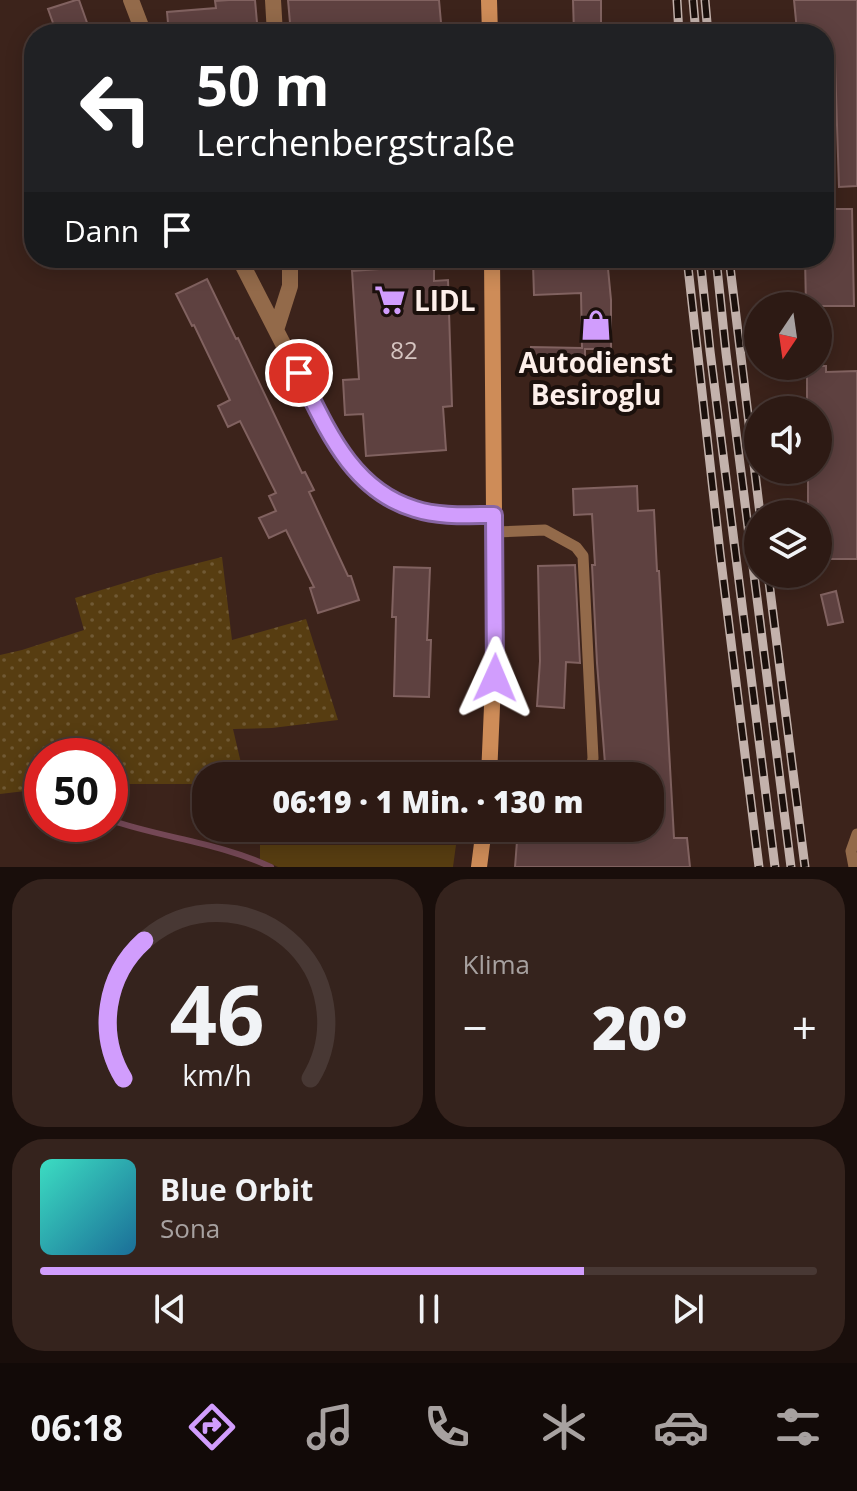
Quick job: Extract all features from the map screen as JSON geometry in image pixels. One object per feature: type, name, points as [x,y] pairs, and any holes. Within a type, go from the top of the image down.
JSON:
[{"type":"main road","points":[[489,0],[490,24]]},
{"type":"main road","points":[[490,762],[495,661],[492,268]]},
{"type":"main road","points":[[479,867],[482,842]]},
{"type":"street","points":[[131,0],[140,24]]},
{"type":"street","points":[[273,0],[274,24]]},
{"type":"street","points":[[244,268],[322,420],[345,458],[370,485],[415,509],[495,524]]},
{"type":"street","points":[[276,330],[290,286],[290,268]]},
{"type":"lane","points":[[495,524],[545,530],[576,547],[583,556],[592,762]]},
{"type":"lane","points":[[854,867],[851,851],[857,834]]},
{"type":"shaded area","points":[[222,557],[232,640],[306,619],[338,720],[233,729],[241,762],[192,762],[192,784],[128,784],[128,738],[24,738],[24,791],[0,794],[0,655],[84,630],[75,598]]},
{"type":"shaded area","points":[[260,845],[456,845],[453,867],[278,867],[260,859]]},
{"type":"building","points":[[79,0],[87,24],[53,24],[48,9]]},
{"type":"building","points":[[255,0],[257,24],[168,24],[167,12],[216,8],[215,1]]},
{"type":"building","points":[[288,0],[439,0],[441,24],[290,24]]},
{"type":"building","points":[[573,0],[601,0],[601,24],[574,24]]},
{"type":"building","points":[[794,0],[857,0],[857,186],[839,187],[834,24],[796,24]]},
{"type":"building","points":[[834,209],[852,209],[854,306],[832,306],[832,292],[806,292],[805,268],[834,268]]},
{"type":"building","points":[[434,268],[434,281],[448,280],[452,406],[443,407],[446,450],[366,456],[363,414],[345,415],[343,380],[359,379],[352,271]]},
{"type":"building","points":[[533,268],[608,268],[611,349],[585,349],[585,368],[531,364],[531,347],[582,348],[581,293],[534,295]]},
{"type":"building","points":[[207,279],[302,473],[305,472],[314,490],[309,492],[348,576],[351,576],[359,600],[318,613],[310,588],[314,587],[286,530],[269,538],[259,518],[276,511],[269,496],[276,493],[240,421],[228,427],[218,406],[230,400],[176,294]]},
{"type":"building","points":[[857,371],[857,559],[832,559],[832,500],[808,500],[808,484],[832,484],[832,396],[807,396],[807,380],[832,380],[832,372]]},
{"type":"building","points":[[637,486],[638,511],[654,510],[674,838],[687,838],[690,867],[515,867],[517,842],[664,842],[664,762],[605,762],[597,663],[592,514],[574,515],[573,489]]},
{"type":"building","points":[[575,565],[580,663],[566,662],[564,708],[537,706],[540,661],[538,566]]},
{"type":"building","points":[[394,567],[430,568],[427,640],[431,640],[429,697],[394,696]]},
{"type":"building","points":[[836,591],[843,622],[828,625],[821,595]]},
{"type":"waterway","points":[[128,825],[212,846],[271,867]]},
{"type":"railway","points":[[677,0],[678,24]]},
{"type":"railway","points":[[693,0],[695,24]]},
{"type":"railway","points":[[705,0],[707,24]]},
{"type":"railway","points":[[688,268],[759,867]]},
{"type":"railway","points":[[701,268],[775,867]]},
{"type":"railway","points":[[717,268],[791,867]]},
{"type":"railway","points":[[730,268],[758,500]]},
{"type":"railway","points":[[770,588],[805,867]]},
{"type":"place","name":"LIDL","points":[[390,300]]},
{"type":"place","name":"Autodienst Besiroglu","points":[[596,325]]},
{"type":"route","points":[[299,373],[345,458],[360,477],[380,493],[403,505],[430,512],[494,515],[495,678]]}]
